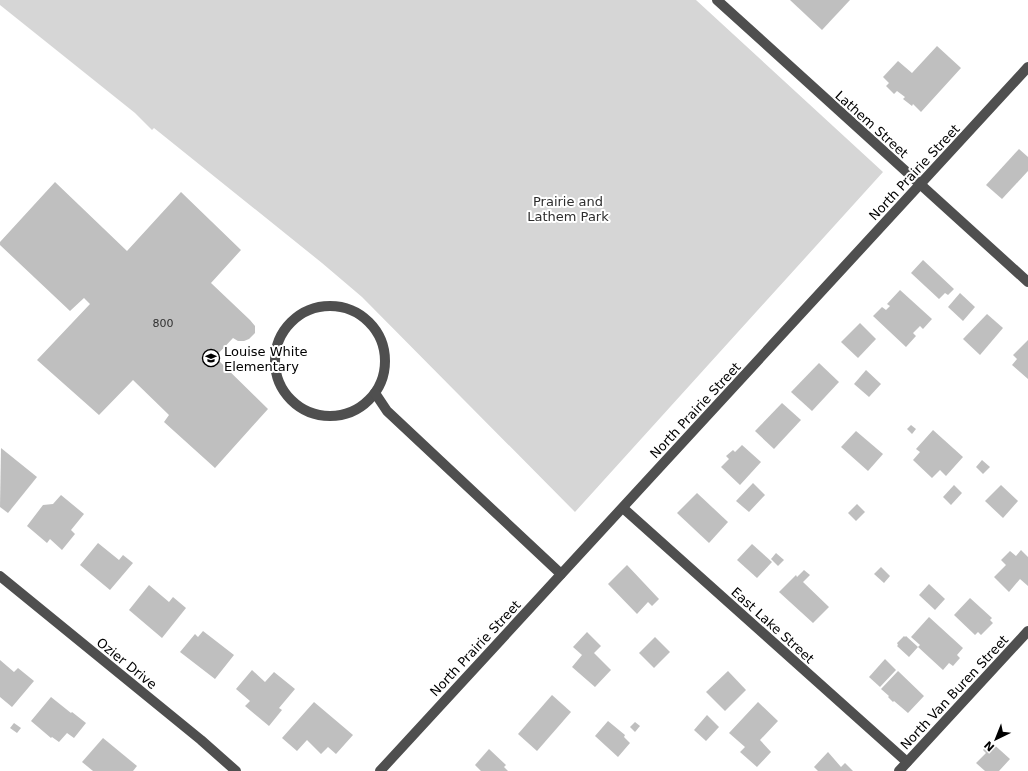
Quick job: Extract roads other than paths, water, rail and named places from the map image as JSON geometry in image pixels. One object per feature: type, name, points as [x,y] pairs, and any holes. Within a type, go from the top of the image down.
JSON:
[{"type":"street","name":"Lathem Street","points":[[717,0],[1028,282]]},
{"type":"street","name":"North Prairie Street","points":[[380,771],[1028,67]]},
{"type":"street","points":[[316,307],[340,307],[363,317],[375,330],[383,347],[385,359],[381,383],[375,393],[358,409],[335,417],[310,413],[299,407],[289,399],[281,389],[275,371],[275,352],[278,339],[285,328],[299,315],[316,307]]},
{"type":"street","points":[[375,393],[387,411],[561,574]]},
{"type":"street","name":"East Lake Street","points":[[623,508],[907,762]]},
{"type":"street","name":"Ozier Drive","points":[[0,576],[201,740],[236,771]]},
{"type":"street","name":"North Van Buren Street","points":[[899,771],[1028,631]]},
{"type":"place","name":"Louise White Elementary","points":[[211,358]]},
{"type":"park label","name":"Prairie and Lathem Park","points":[[568,208]]}]
